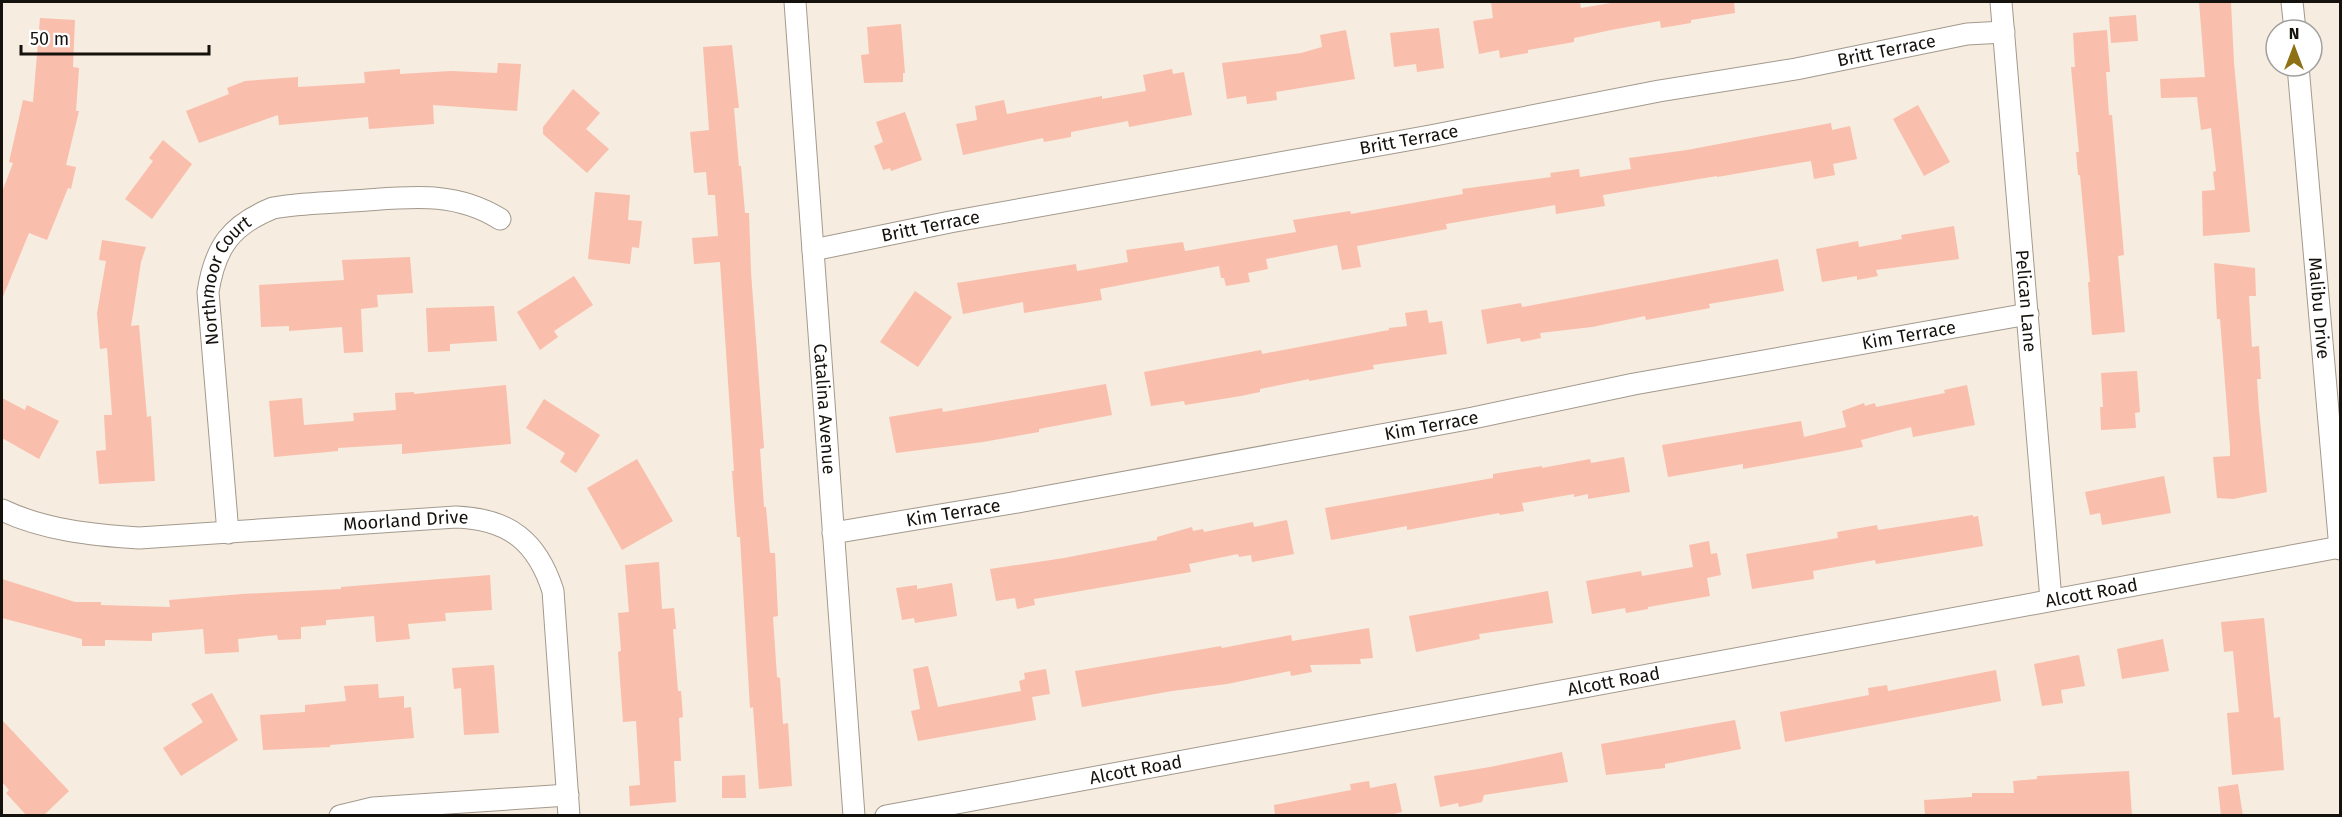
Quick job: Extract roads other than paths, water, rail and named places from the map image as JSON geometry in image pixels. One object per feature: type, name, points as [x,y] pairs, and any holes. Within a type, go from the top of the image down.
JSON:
[{"type":"street","name":"Catalina Avenue","points":[[795,2],[854,816]]},
{"type":"street","name":"Pelican Lane","points":[[2001,2],[2050,600]]},
{"type":"street","points":[[2292,2],[2294,18]]},
{"type":"street","name":"Britt Terrace","points":[[813,249],[1659,92],[1796,69],[1966,34],[2004,32]]},
{"type":"street","name":"Malibu Drive","points":[[2299,78],[2340,547]]},
{"type":"street","name":"Northmoor Court","points":[[228,533],[208,292],[211,269],[218,252],[231,234],[252,217],[273,208],[429,196],[458,201],[500,219]]},
{"type":"street","name":"Kim Terrace","points":[[833,533],[1012,503],[1473,418],[1634,384],[2028,314]]},
{"type":"street","name":"Moorland Drive","points":[[2,510],[44,525],[91,535],[139,538],[456,517],[479,518],[501,525],[520,537],[533,550],[546,569],[553,591],[568,805]]},
{"type":"street","name":"Alcott Road","points":[[886,816],[2340,547]]},
{"type":"street","points":[[340,816],[373,808],[568,805]]}]
